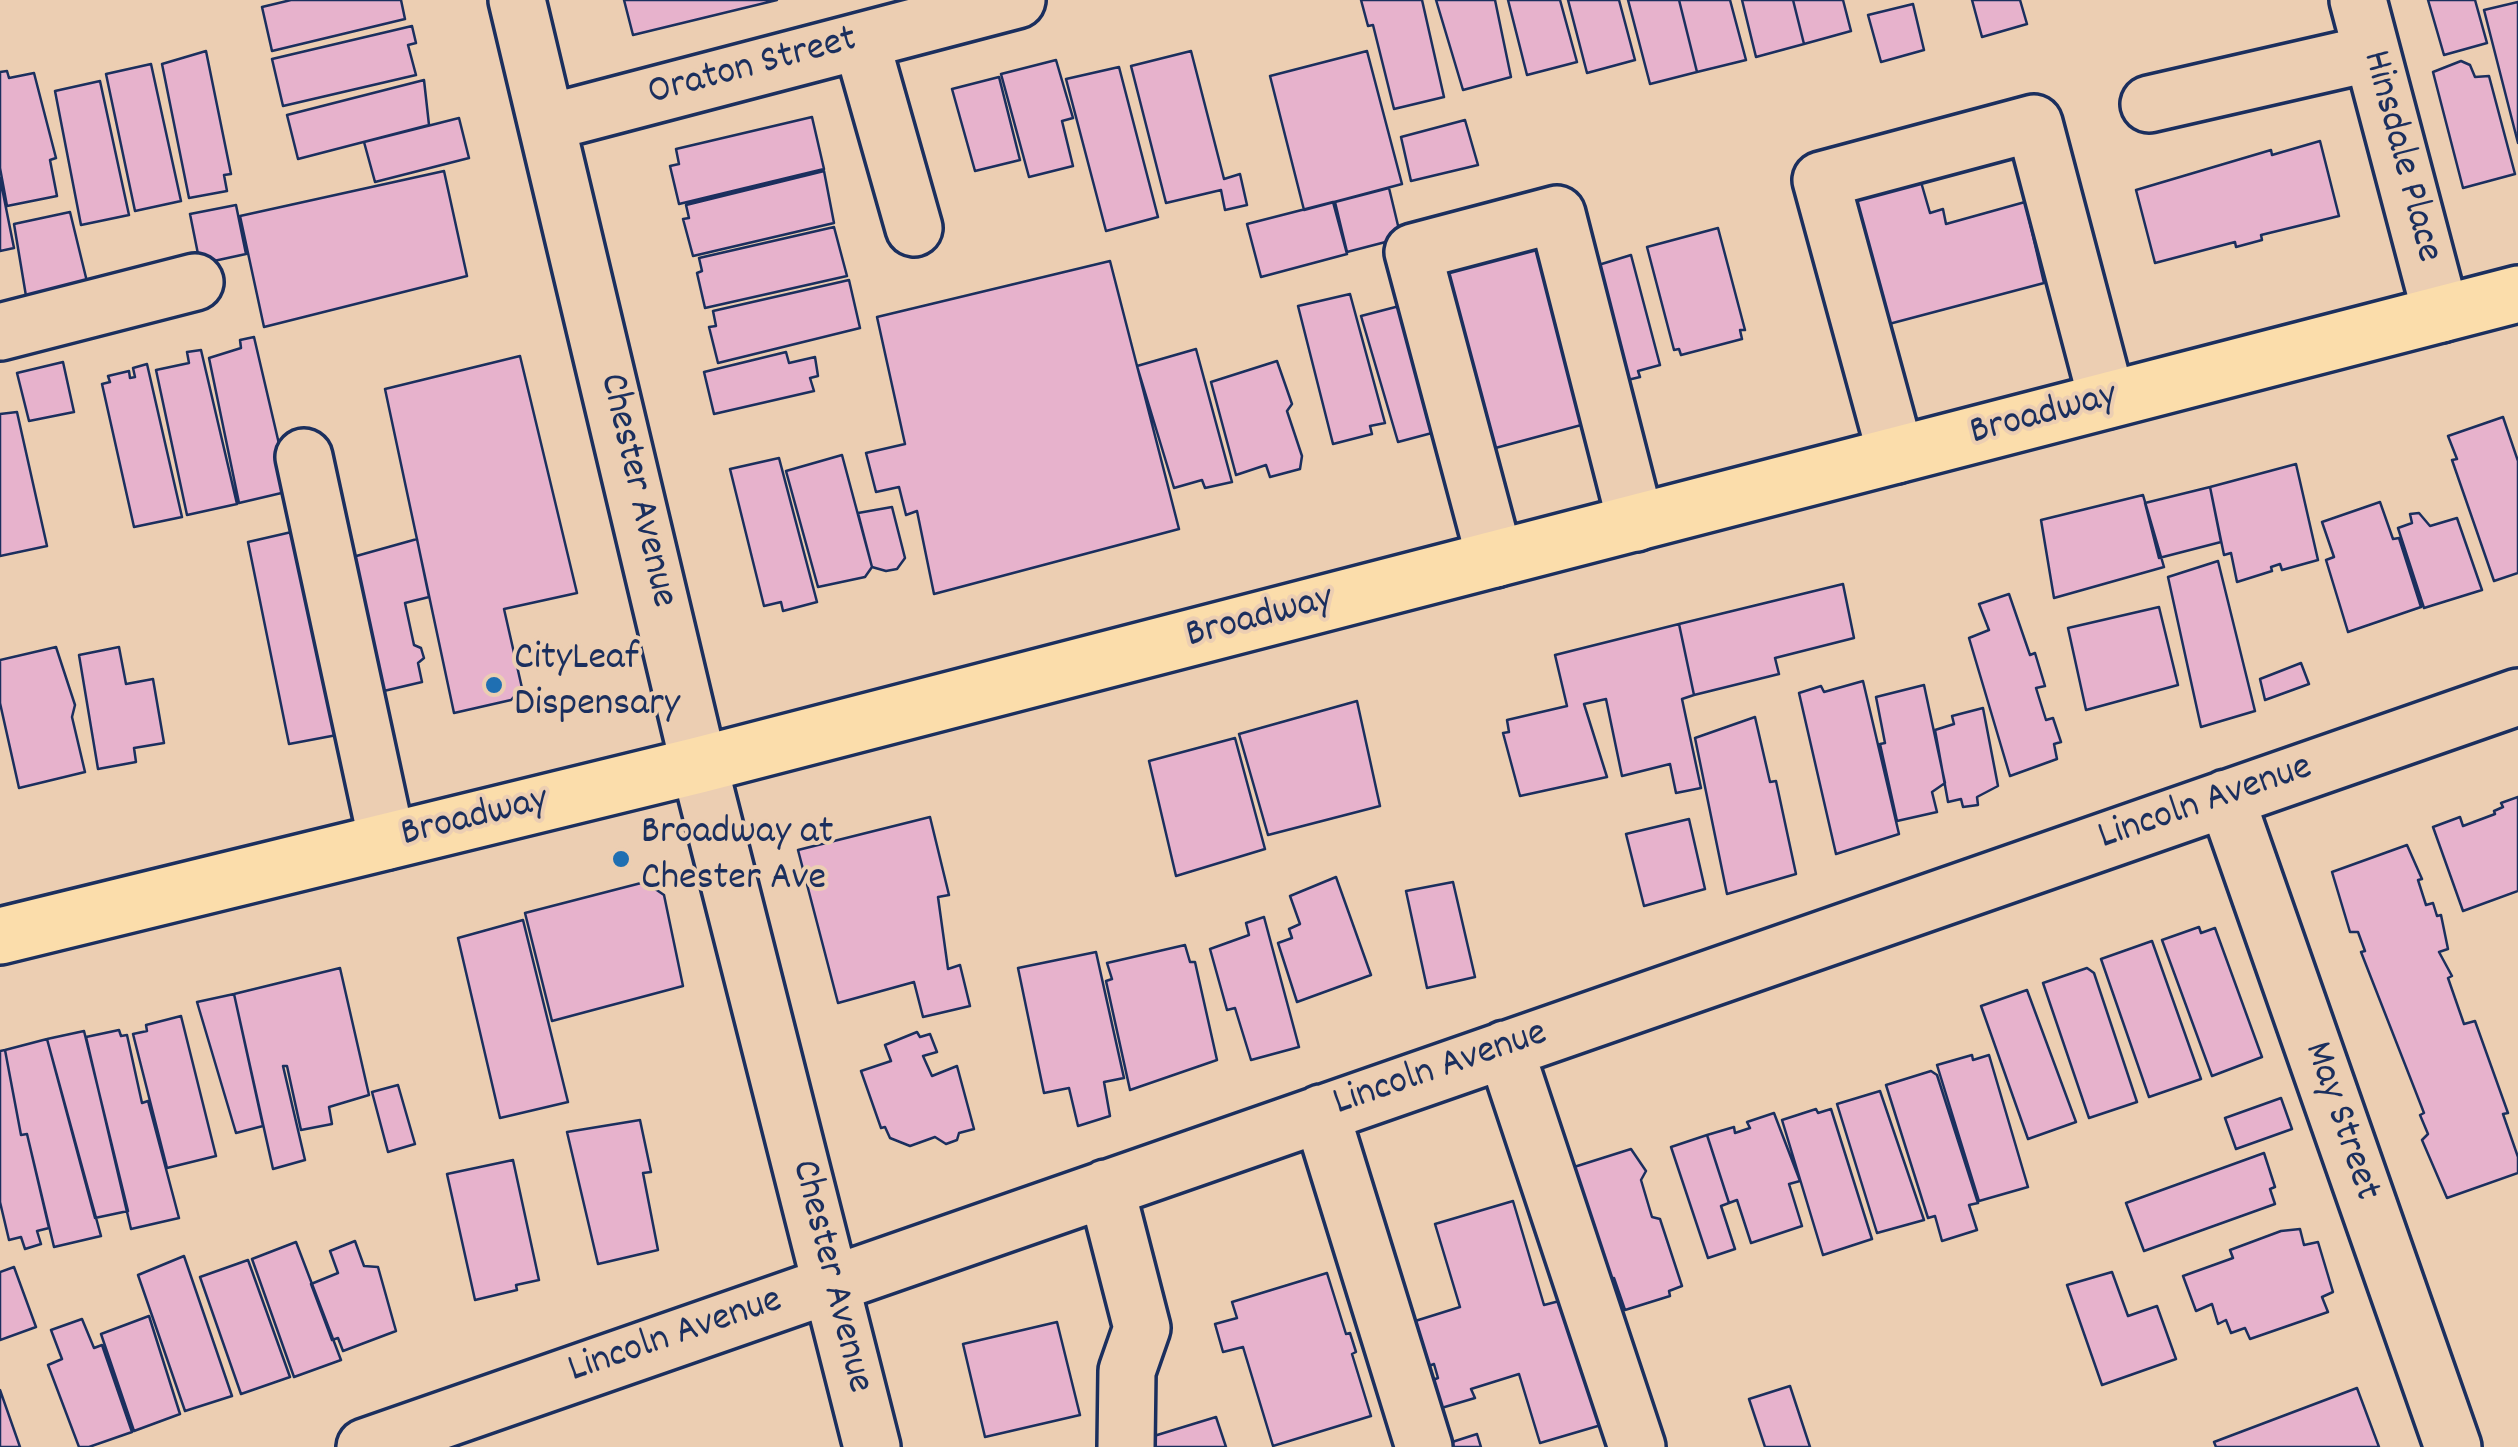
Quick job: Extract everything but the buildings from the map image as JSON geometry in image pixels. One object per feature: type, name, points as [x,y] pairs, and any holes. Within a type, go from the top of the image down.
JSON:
[{"type":"main road","name":"Broadway","points":[[0,936],[699,765],[2518,294]]},
{"type":"street","name":"Chester Avenue","points":[[517,0],[699,765],[872,1447]]},
{"type":"street","name":"Oraton Street","points":[[546,122],[1017,0]]},
{"type":"street","name":"Hinsdale Place","points":[[2358,0],[2441,314]]},
{"type":"street","points":[[861,41],[914,228]]},
{"type":"street","points":[[2148,104],[2372,53]]},
{"type":"street","points":[[1896,455],[1821,180],[2034,124],[2108,400]]},
{"type":"street","points":[[1495,559],[1413,252],[1557,214],[1636,522]]},
{"type":"street","points":[[0,332],[195,282]]},
{"type":"street","points":[[304,457],[388,842]]},
{"type":"street","name":"Lincoln Avenue","points":[[365,1447],[2518,696]]},
{"type":"street","name":"May Street","points":[[2226,798],[2453,1447]]},
{"type":"street","points":[[1505,1049],[1637,1447]]},
{"type":"street","points":[[1321,1113],[1424,1447]]},
{"type":"street","points":[[1106,1188],[1142,1328],[1127,1371],[1126,1447]]},
{"type":"place","name":"CityLeaf Dispensary","points":[[494,685]]},
{"type":"place","name":"Broadway at Chester Ave","points":[[621,859]]}]
